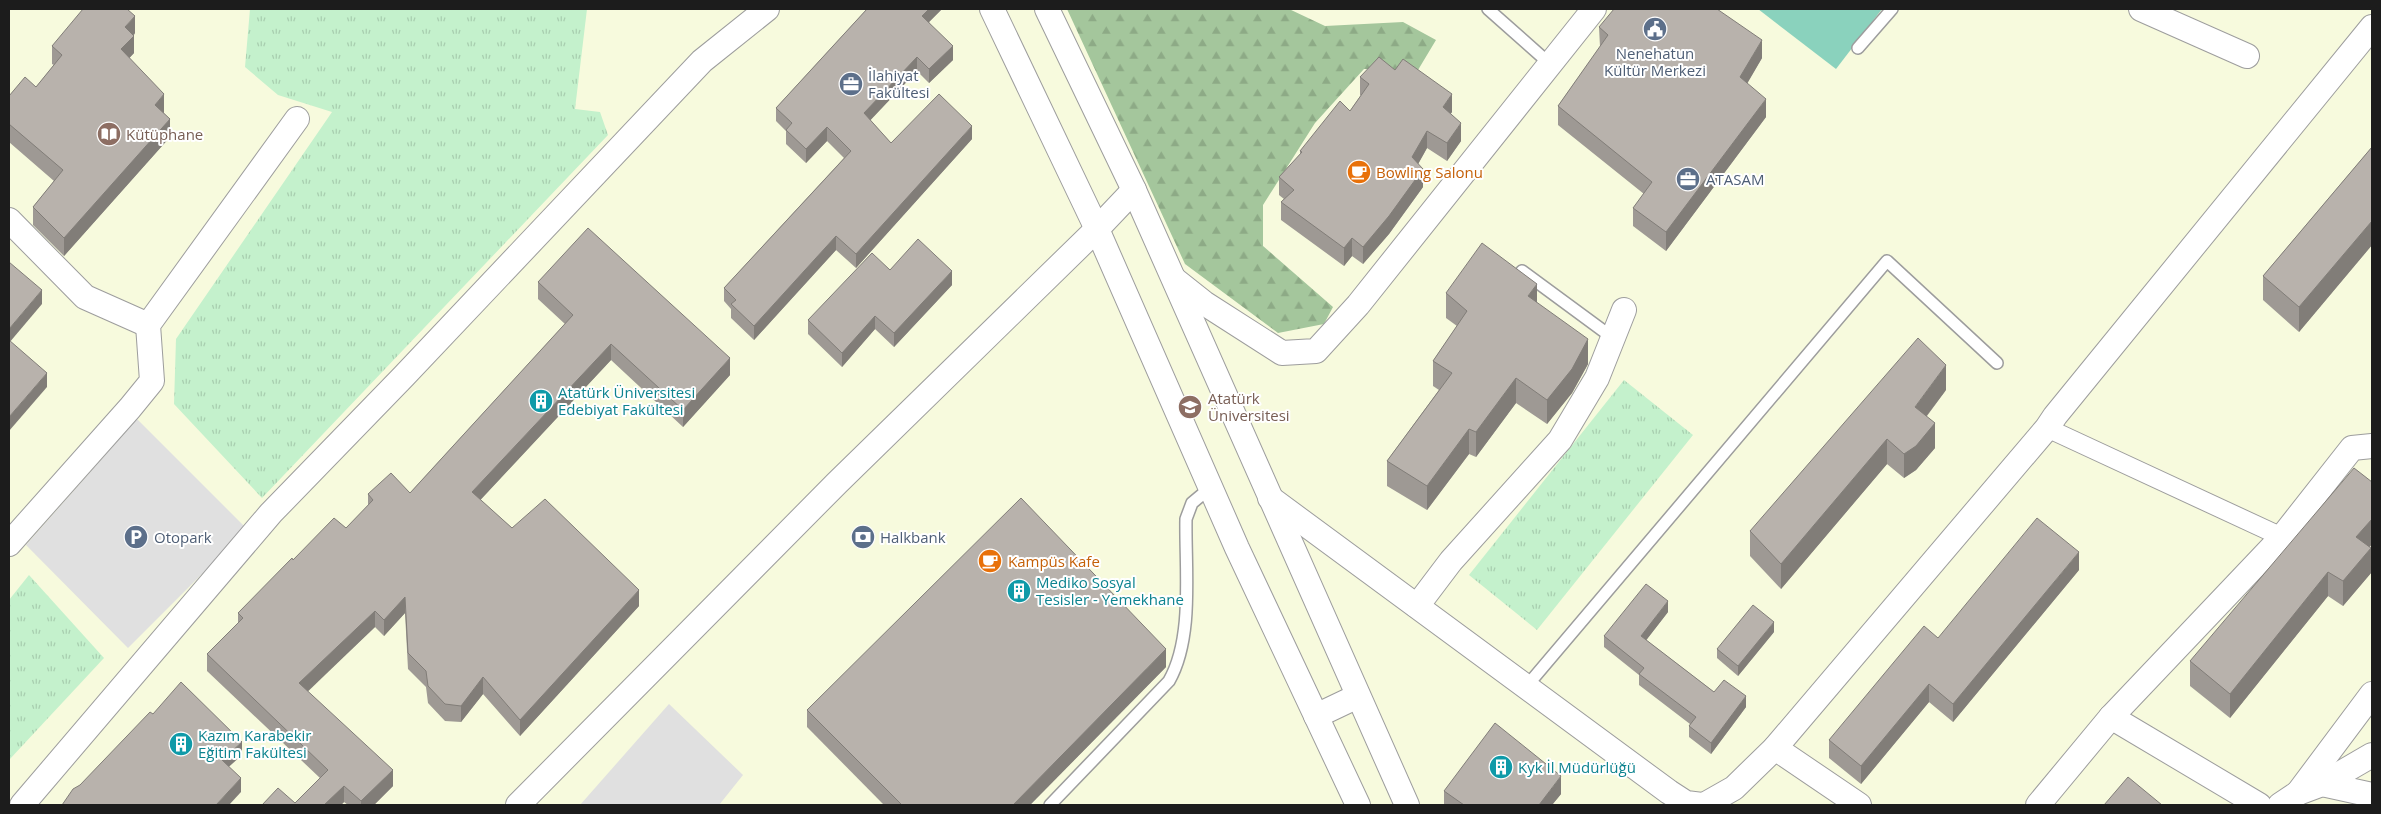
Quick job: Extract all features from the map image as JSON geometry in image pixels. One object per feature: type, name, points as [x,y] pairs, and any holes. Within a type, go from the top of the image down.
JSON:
[{"type":"street","points":[[22,805],[271,514],[702,61],[767,9]]},
{"type":"street","points":[[992,9],[1097,229],[1210,488],[1358,805]]},
{"type":"street","points":[[1047,9],[1134,190],[1171,278],[1407,805]]},
{"type":"street","points":[[1171,278],[1204,303],[1282,353],[1316,351],[1358,305],[1594,9]]},
{"type":"street","points":[[2141,9],[2247,56]]},
{"type":"street","points":[[1269,497],[1669,792],[1686,803],[1703,805],[1734,788],[1775,748],[2047,428],[2372,28]]},
{"type":"street","points":[[9,544],[152,381],[148,325],[297,119]]},
{"type":"street","points":[[518,805],[837,483],[1097,229],[1134,190]]},
{"type":"street","points":[[9,220],[86,297],[148,325]]},
{"type":"street","points":[[1417,606],[1451,561],[1560,440],[1597,378],[1624,310]]},
{"type":"street","points":[[2047,428],[2282,536]]},
{"type":"street","points":[[2038,805],[2111,717],[2282,536],[2352,448],[2372,446]]},
{"type":"street","points":[[2289,799],[2372,694]]},
{"type":"street","points":[[1316,716],[1358,696]]},
{"type":"street","points":[[2111,717],[2259,805]]},
{"type":"street","points":[[1775,748],[1859,805]]},
{"type":"street","points":[[2289,799],[2322,784],[2372,755]]},
{"type":"street","points":[[2322,784],[2372,795]]},
{"type":"lane","points":[[1488,9],[1550,64]]},
{"type":"lane","points":[[1858,48],[1892,9]]},
{"type":"lane","points":[[1526,687],[1887,261],[1997,363]]},
{"type":"lane","points":[[1522,271],[1613,338]]},
{"type":"lane","points":[[1050,805],[1169,681],[1176,668],[1185,640],[1186,519],[1192,503],[1210,488]]},
{"type":"shaded area","name":"Atatürk Üniversitesi","points":[[9,9],[2372,9],[2372,805],[9,805]]},
{"type":"shaded area","name":"Otopark","points":[[137,419],[247,529],[128,648],[26,545]]},
{"type":"shaded area","points":[[669,704],[743,775],[719,805],[580,805]]},
{"type":"green space","points":[[250,9],[587,9],[575,109],[600,112],[608,135],[262,498],[174,404],[176,339],[332,112],[278,95],[245,67]]},
{"type":"green space","points":[[1067,9],[1289,9],[1325,26],[1403,22],[1436,40],[1418,70],[1364,69],[1315,123],[1263,205],[1263,246],[1333,307],[1324,324],[1278,333],[1185,264]]},
{"type":"green space","points":[[1758,9],[1882,9],[1836,69]]},
{"type":"green space","points":[[1624,380],[1693,435],[1537,630],[1469,575]]},
{"type":"green space","points":[[29,575],[104,658],[9,760],[9,600]]},
{"type":"building","name":"Kütüphane","points":[[83,9],[127,9],[135,16],[125,27],[134,36],[121,49],[164,94],[155,105],[170,119],[64,238],[33,207],[63,170],[9,124],[9,96],[25,77],[36,87],[62,55],[52,46]]},
{"type":"building","points":[[867,9],[929,9],[922,16],[953,46],[929,69],[917,57],[864,113],[891,143],[939,94],[972,126],[856,254],[836,236],[754,326],[731,304],[736,300],[724,288],[851,151],[827,127],[806,149],[786,130],[792,123],[776,108]]},
{"type":"building","points":[[1614,9],[1717,9],[1762,40],[1740,77],[1766,99],[1666,232],[1633,208],[1652,182],[1558,106],[1608,35],[1599,27]]},
{"type":"building","name":"Bowling Salonu","points":[[1379,57],[1395,70],[1403,59],[1452,94],[1443,107],[1461,123],[1447,143],[1427,131],[1412,157],[1423,169],[1389,216],[1363,247],[1352,238],[1344,248],[1281,202],[1294,190],[1279,177],[1302,152],[1300,151],[1340,101],[1350,111],[1369,84],[1360,77]]},
{"type":"building","points":[[2372,147],[2372,221],[2299,307],[2263,276]]},
{"type":"building","points":[[588,228],[730,358],[683,410],[611,344],[472,492],[512,528],[545,499],[639,590],[520,720],[483,677],[461,706],[445,704],[428,686],[426,671],[408,653],[405,597],[384,620],[375,611],[299,683],[393,770],[361,801],[344,786],[324,805],[262,805],[278,788],[295,803],[328,770],[207,654],[243,618],[238,613],[334,518],[346,528],[373,500],[368,494],[391,473],[410,493],[573,315],[538,282]]},
{"type":"building","points":[[918,239],[952,271],[894,333],[875,316],[842,353],[808,320],[872,253],[890,270]]},
{"type":"building","points":[[1482,243],[1537,284],[1528,296],[1588,339],[1572,369],[1547,400],[1516,378],[1476,432],[1469,429],[1427,486],[1387,461],[1452,373],[1433,361],[1467,311],[1446,293]]},
{"type":"building","points":[[9,262],[42,290],[9,329]]},
{"type":"building","points":[[1918,338],[1946,365],[1915,407],[1935,423],[1916,446],[1904,454],[1887,439],[1781,564],[1750,531]]},
{"type":"building","points":[[9,340],[47,373],[9,417]]},
{"type":"building","points":[[2354,468],[2372,482],[2372,519],[2356,537],[2371,548],[2343,581],[2328,572],[2230,694],[2190,661]]},
{"type":"building","name":"Mediko Sosyal Tesisler - Yemekhane","points":[[1021,498],[1166,649],[1013,805],[902,805],[807,710]]},
{"type":"building","points":[[2037,518],[2079,552],[1953,704],[1929,684],[1861,766],[1829,740],[1924,626],[1938,638]]},
{"type":"building","points":[[1646,584],[1668,601],[1641,636],[1714,692],[1724,680],[1746,696],[1711,743],[1689,726],[1696,717],[1639,674],[1644,668],[1604,636]]},
{"type":"building","points":[[1753,605],[1774,622],[1738,666],[1717,649]]},
{"type":"building","name":"Kazım Karabekir Eğitim Fakültesi","points":[[181,682],[242,742],[222,760],[241,778],[216,805],[62,805],[73,789],[80,785],[150,712],[153,714]]},
{"type":"building","name":"Kyk İl Müdürlüğü","points":[[1495,723],[1561,776],[1539,805],[1464,805],[1444,791]]},
{"type":"building","points":[[2128,777],[2162,805],[2104,805]]},
{"type":"place","name":"Nenehatun Kültür Merkezi","points":[[1655,29]]},
{"type":"place","name":"İlahiyat Fakültesi","points":[[851,84]]},
{"type":"place","name":"Kütüphane","points":[[109,134]]},
{"type":"place","name":"Bowling Salonu","points":[[1359,172]]},
{"type":"place","name":"ATASAM","points":[[1688,179]]},
{"type":"place","name":"Atatürk Üniversitesi Edebiyat Fakültesi","points":[[541,401]]},
{"type":"place","name":"Atatürk Üniversitesi","points":[[1190,407]]},
{"type":"place","name":"Otopark","points":[[136,537]]},
{"type":"place","name":"Halkbank","points":[[863,537]]},
{"type":"place","name":"Kampüs Kafe","points":[[990,561]]},
{"type":"place","name":"Mediko Sosyal Tesisler - Yemekhane","points":[[1019,591]]},
{"type":"place","name":"Kazım Karabekir Eğitim Fakültesi","points":[[181,744]]},
{"type":"place","name":"Kyk İl Müdürlüğü","points":[[1501,767]]}]
